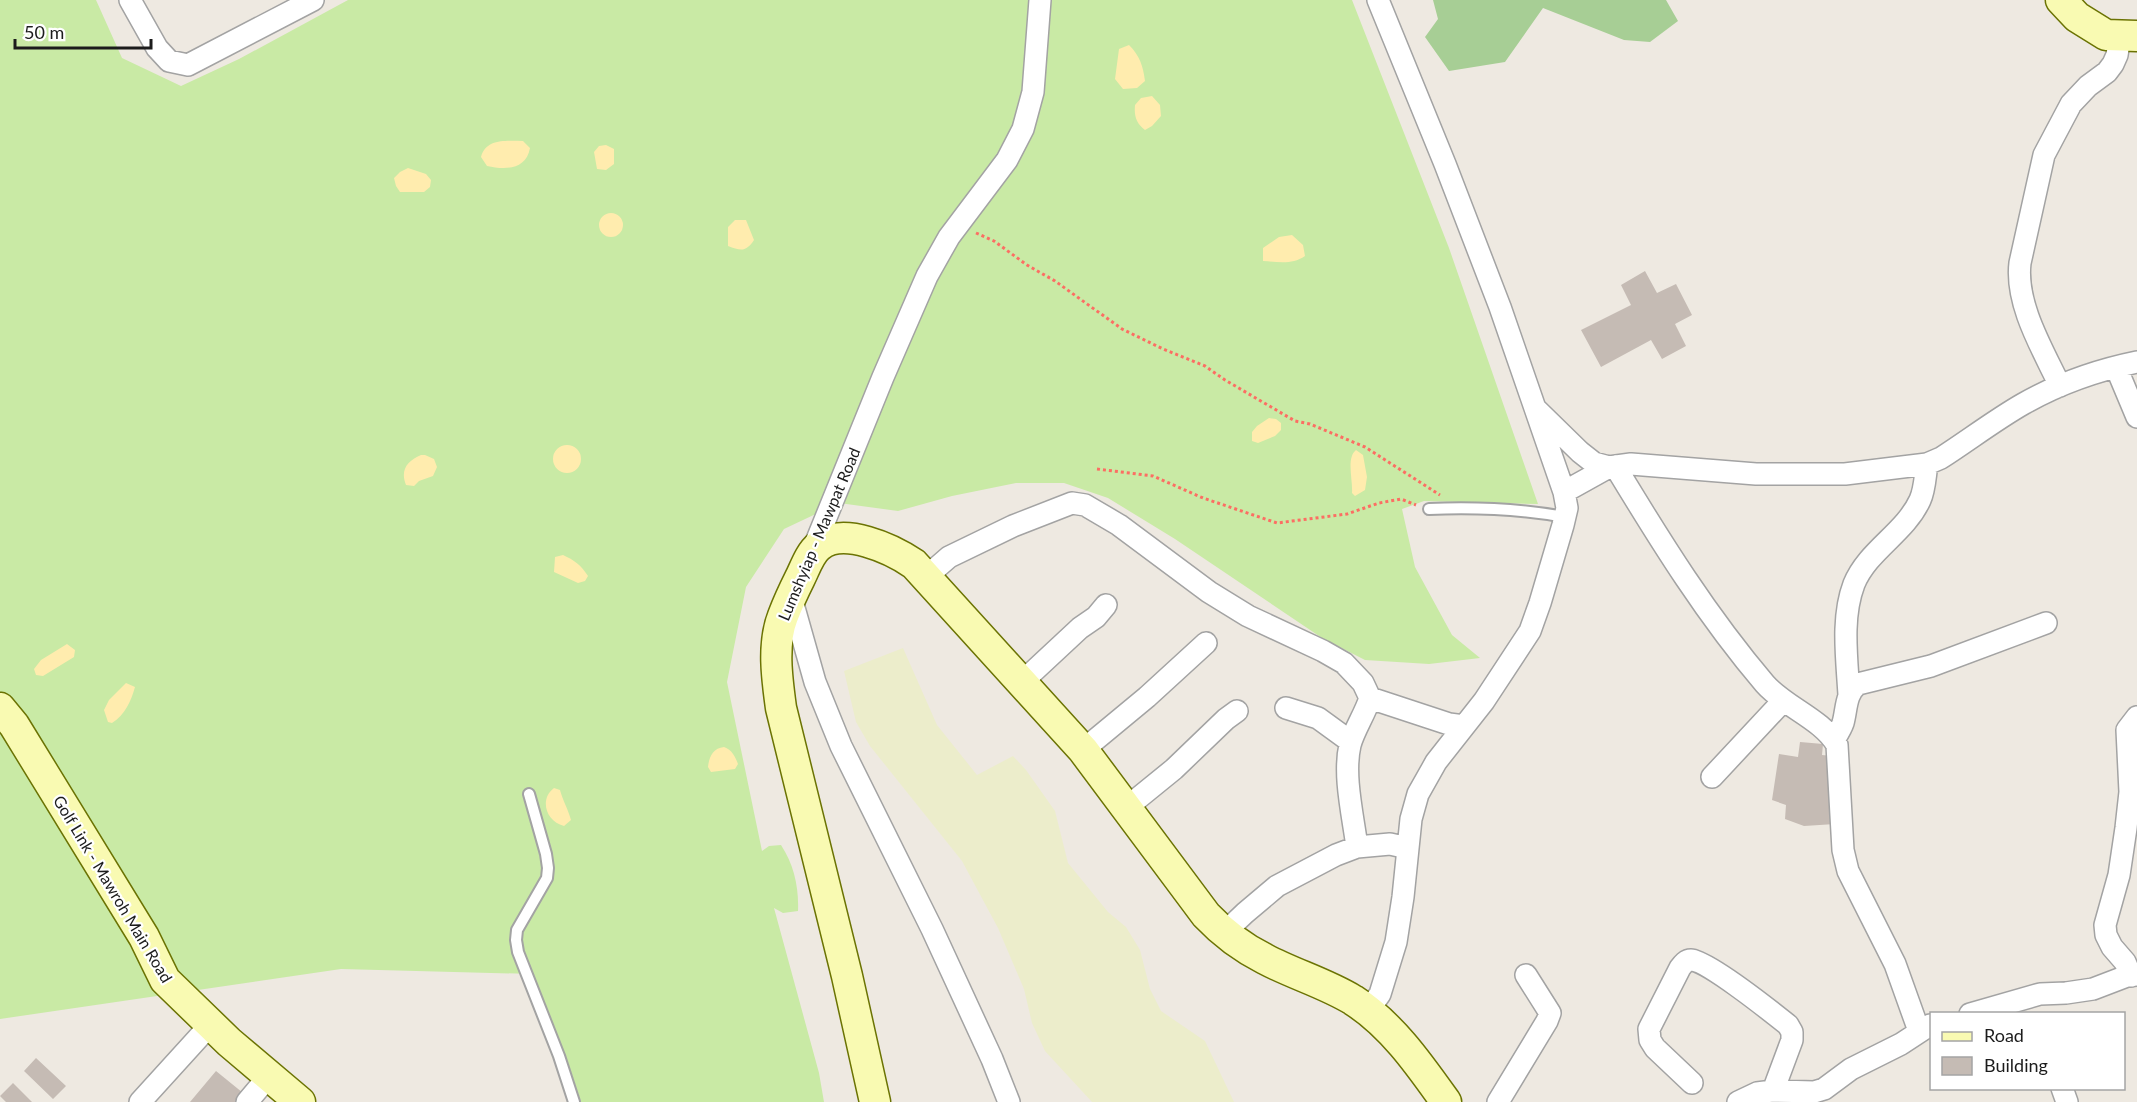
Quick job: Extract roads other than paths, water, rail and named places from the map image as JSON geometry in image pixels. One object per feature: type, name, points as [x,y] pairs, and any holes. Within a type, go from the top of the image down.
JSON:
[{"type":"street","points":[[130,0],[157,48],[169,61],[188,65],[304,2]]},
{"type":"street","name":"Lumshyiap - Mawpat Road","points":[[875,1102],[847,976],[781,708],[778,682],[779,632],[791,597],[916,299],[937,256],[959,222],[1007,160],[1023,129],[1033,92],[1040,0]]},
{"type":"street","points":[[1368,1011],[1380,994],[1396,942],[1411,819],[1418,794],[1436,762],[1484,701],[1530,631],[1567,508],[1564,492],[1496,296],[1378,0]]},
{"type":"street","points":[[2060,386],[2022,301],[2018,278],[2020,263],[2044,155],[2071,105],[2083,90],[2107,72],[2128,36],[2106,35],[2091,27],[2077,17],[2061,0]]},
{"type":"street","points":[[1535,408],[1594,463],[1756,474],[1845,474],[1927,464],[1941,458],[2023,404],[2060,386],[2137,362]]},
{"type":"street","points":[[2116,367],[2137,417]]},
{"type":"street","points":[[1849,695],[1846,646],[1848,605],[1855,582],[1868,561],[1914,511],[1923,493],[1927,464]]},
{"type":"street","points":[[1564,492],[1612,466]]},
{"type":"street","points":[[1612,466],[1695,594],[1764,683],[1782,701],[1826,732],[1837,745],[1844,850],[1848,871],[1925,1028],[1901,1044],[1851,1069],[1817,1097],[1773,1091],[1757,1093],[1738,1102]]},
{"type":"street","points":[[926,577],[949,557],[1013,526],[1065,505],[1072,503],[1085,505],[1119,525],[1209,592],[1248,616],[1344,663],[1363,683],[1370,698],[1449,724],[1464,726]]},
{"type":"street","points":[[808,560],[819,545],[835,540],[857,539],[896,552],[914,564],[1083,750],[1206,915],[1224,933],[1266,960],[1322,984],[1368,1011],[1402,1044],[1446,1102]]},
{"type":"street","points":[[791,597],[815,682],[841,746],[932,929],[992,1059],[1009,1102]]},
{"type":"street","points":[[1022,682],[1106,605]]},
{"type":"street","points":[[1834,740],[1843,725],[1852,688],[1858,684],[1931,666],[2046,623]]},
{"type":"street","points":[[1083,750],[1148,697],[1206,643]]},
{"type":"street","points":[[1358,847],[1348,773],[1348,756],[1351,741],[1370,698]]},
{"type":"street","points":[[1713,777],[1782,701]]},
{"type":"street","name":"Golf Link - Mawroh Main Road","points":[[0,708],[14,725],[138,927],[165,980],[210,1024],[300,1102]]},
{"type":"street","points":[[1286,708],[1318,718],[1351,741]]},
{"type":"street","points":[[1126,808],[1237,711]]},
{"type":"street","points":[[1985,1012],[2031,1006],[2040,994],[2093,989],[2134,976],[2112,947],[2106,935],[2106,925],[2119,875],[2130,792],[2127,730],[2137,717]]},
{"type":"street","points":[[1224,933],[1277,886],[1336,855],[1358,847],[1390,844],[1408,848]]},
{"type":"street","points":[[1692,1083],[1655,1048],[1650,1040],[1649,1029],[1680,968],[1685,962],[1692,960],[1701,963],[1745,991],[1788,1025],[1792,1032],[1792,1040],[1773,1091]]},
{"type":"street","points":[[1498,1102],[1550,1013],[1526,975]]},
{"type":"street","points":[[140,1102],[210,1024]]},
{"type":"street","points":[[247,1102],[269,1076]]},
{"type":"lane","points":[[1430,509],[1455,508],[1544,513],[1565,517]]},
{"type":"lane","points":[[529,794],[546,854],[547,878],[517,930],[516,940],[518,952],[559,1056],[574,1102]]}]
